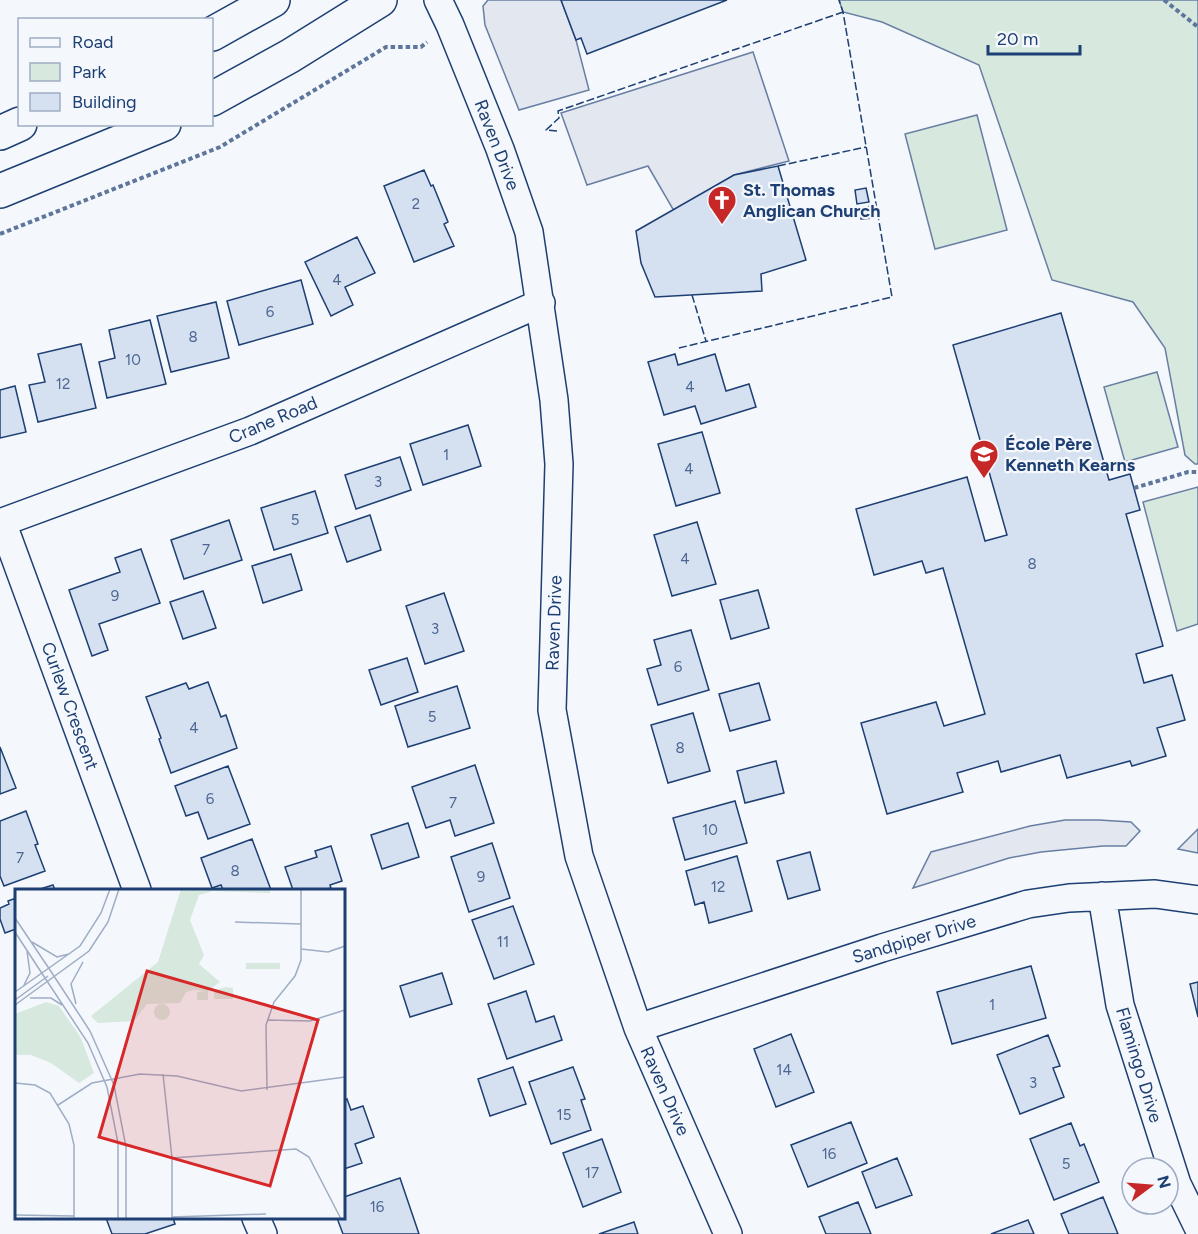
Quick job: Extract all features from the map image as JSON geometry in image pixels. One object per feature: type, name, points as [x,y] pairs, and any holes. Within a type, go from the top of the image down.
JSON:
[{"type":"main road","points":[[213,33],[273,0]]},
{"type":"main road","points":[[213,98],[290,56],[380,0]]},
{"type":"main road","points":[[0,133],[18,125]]},
{"type":"main road","points":[[0,191],[159,126]]},
{"type":"street","name":"Raven Drive","points":[[438,0],[500,149],[530,232],[554,400],[559,464],[552,710],[579,856],[638,1028],[728,1234]]},
{"type":"street","name":"Crane Road","points":[[1,522],[250,431],[541,303]]},
{"type":"street","name":"Curlew Crescent","points":[[1,522],[136,889]]},
{"type":"street","name":"Sandpiper Drive","points":[[638,1028],[882,948],[1028,904],[1069,898],[1155,894],[1198,900]]},
{"type":"street","name":"Flamingo Drive","points":[[1102,896],[1120,1005],[1177,1184],[1198,1227]]},
{"type":"street","points":[[256,1219],[262,1234]]},
{"type":"path","points":[[1164,0],[1198,27]]},
{"type":"path","points":[[0,234],[220,147],[386,47],[421,47],[450,25]]},
{"type":"path","points":[[1134,488],[1188,472],[1198,472]]},
{"type":"green space","points":[[839,0],[1198,0],[1198,464],[1185,455],[1165,348],[1133,302],[1052,280],[979,65],[882,22],[843,12]]},
{"type":"green space","points":[[977,115],[1007,230],[935,249],[905,134]]},
{"type":"green space","points":[[1157,372],[1178,447],[1125,462],[1104,387]]},
{"type":"green space","points":[[1198,487],[1198,624],[1177,631],[1143,502]]},
{"type":"shaded area","points":[[488,0],[561,0],[576,40],[589,90],[519,110],[485,25],[483,6]]},
{"type":"shaded area","points":[[753,52],[789,161],[734,175],[674,211],[648,166],[587,185],[561,113]]},
{"type":"shaded area","points":[[1065,820],[1131,822],[1140,831],[1126,846],[1041,852],[1009,858],[913,888],[931,852],[1030,826]]},
{"type":"shaded area","points":[[1198,829],[1198,853],[1178,849]]},
{"type":"building","points":[[561,0],[727,0],[587,54],[581,38],[576,40]]},
{"type":"building","name":"St. Thomas Anglican Church","points":[[778,166],[806,260],[761,274],[762,291],[655,297],[641,263],[636,231],[734,175]]},
{"type":"building","points":[[424,170],[431,186],[433,185],[448,222],[444,224],[454,246],[414,262],[384,186]]},
{"type":"building","points":[[866,188],[869,202],[857,204],[855,190]]},
{"type":"building","points":[[871,206],[873,218],[861,219],[860,208]]},
{"type":"building","points":[[357,237],[375,273],[345,287],[353,305],[331,316],[305,262]]},
{"type":"building","points":[[301,280],[313,324],[239,345],[227,301]]},
{"type":"building","points":[[216,302],[229,358],[171,372],[157,316]]},
{"type":"building","points":[[1061,313],[1109,480],[1130,474],[1140,510],[1126,514],[1163,646],[1136,654],[1144,683],[1172,675],[1185,720],[1157,728],[1166,756],[1132,766],[1130,761],[1067,778],[1060,755],[1001,772],[998,761],[957,773],[963,792],[887,814],[861,723],[936,702],[944,726],[985,714],[943,568],[926,573],[922,561],[874,575],[856,509],[967,477],[985,541],[1007,535],[953,345]]},
{"type":"building","points":[[150,320],[166,384],[107,398],[99,362],[115,358],[109,330]]},
{"type":"building","points":[[81,344],[96,408],[38,422],[29,385],[45,382],[38,354]]},
{"type":"building","points":[[675,354],[678,365],[715,354],[726,391],[749,384],[756,407],[701,424],[695,406],[664,415],[648,362]]},
{"type":"building","points":[[15,386],[26,432],[0,438],[0,390]]},
{"type":"building","points":[[468,425],[481,466],[423,485],[410,444]]},
{"type":"building","points":[[702,432],[720,493],[676,506],[658,444]]},
{"type":"building","points":[[400,457],[411,490],[356,509],[345,475]]},
{"type":"building","points":[[315,491],[328,533],[274,550],[261,508]]},
{"type":"building","points":[[370,515],[381,550],[347,562],[335,527]]},
{"type":"building","points":[[229,520],[242,560],[184,579],[171,540]]},
{"type":"building","points":[[697,522],[716,584],[672,596],[654,535]]},
{"type":"building","points":[[141,549],[160,603],[99,624],[108,650],[92,656],[69,590],[120,572],[115,558]]},
{"type":"building","points":[[291,554],[302,590],[263,603],[252,566]]},
{"type":"building","points":[[758,590],[769,628],[731,639],[720,600]]},
{"type":"building","points":[[203,591],[216,628],[183,639],[170,602]]},
{"type":"building","points":[[444,593],[464,651],[425,664],[406,606]]},
{"type":"building","points":[[691,630],[709,690],[658,705],[647,669],[661,665],[654,640]]},
{"type":"building","points":[[407,658],[418,692],[381,705],[369,670]]},
{"type":"building","points":[[208,682],[221,717],[226,715],[237,748],[171,773],[146,697],[186,683],[189,689]]},
{"type":"building","points":[[759,683],[770,720],[730,731],[719,694]]},
{"type":"building","points":[[457,686],[470,728],[408,747],[395,706]]},
{"type":"building","points":[[693,713],[710,771],[668,783],[651,725]]},
{"type":"building","points":[[0,747],[16,788],[0,794]]},
{"type":"building","points":[[776,761],[784,793],[745,803],[737,771]]},
{"type":"building","points":[[475,765],[494,823],[455,836],[450,820],[426,828],[412,787]]},
{"type":"building","points":[[228,766],[250,824],[208,839],[198,812],[186,816],[175,786]]},
{"type":"building","points":[[735,801],[747,843],[685,860],[673,818]]},
{"type":"building","points":[[26,811],[45,871],[4,886],[0,876],[0,821]]},
{"type":"building","points":[[408,823],[419,857],[382,869],[371,835]]},
{"type":"building","points":[[252,839],[271,889],[223,889],[221,885],[212,888],[201,858]]},
{"type":"building","points":[[492,843],[510,898],[469,912],[451,857]]},
{"type":"building","points":[[331,846],[342,881],[330,885],[331,888],[327,889],[293,889],[285,867],[317,857],[315,851]]},
{"type":"building","points":[[810,852],[820,890],[788,899],[777,861]]},
{"type":"building","points":[[737,856],[752,911],[709,923],[704,902],[695,905],[686,871]]},
{"type":"building","points":[[53,885],[55,889],[40,889]]},
{"type":"building","points":[[15,898],[15,929],[5,933],[0,919],[0,908],[9,904],[8,901]]},
{"type":"building","points":[[513,906],[534,964],[494,979],[472,920]]},
{"type":"building","points":[[1031,966],[1046,1018],[952,1044],[937,992]]},
{"type":"building","points":[[442,973],[452,1004],[410,1017],[400,986]]},
{"type":"building","points":[[1198,982],[1198,1017],[1190,984]]},
{"type":"building","points":[[526,991],[536,1022],[554,1016],[562,1040],[507,1059],[488,1004]]},
{"type":"building","points":[[791,1034],[814,1092],[776,1107],[754,1049]]},
{"type":"building","points":[[1048,1035],[1060,1066],[1053,1068],[1064,1097],[1020,1114],[997,1055]]},
{"type":"building","points":[[513,1067],[526,1104],[490,1116],[478,1079]]},
{"type":"building","points":[[573,1067],[585,1099],[581,1100],[591,1130],[551,1144],[529,1082]]},
{"type":"building","points":[[347,1099],[351,1110],[363,1106],[374,1137],[355,1144],[362,1163],[345,1169],[345,1100]]},
{"type":"building","points":[[851,1122],[867,1163],[808,1187],[791,1145]]},
{"type":"building","points":[[1071,1123],[1080,1146],[1084,1144],[1099,1182],[1054,1200],[1030,1139]]},
{"type":"building","points":[[602,1139],[621,1192],[583,1207],[563,1153]]},
{"type":"building","points":[[897,1158],[912,1195],[876,1208],[862,1172]]},
{"type":"building","points":[[400,1178],[419,1234],[343,1234],[337,1219],[345,1219],[345,1197]]},
{"type":"building","points":[[1103,1197],[1118,1234],[1069,1234],[1061,1214]]},
{"type":"building","points":[[858,1202],[871,1234],[826,1234],[819,1217]]},
{"type":"building","points":[[106,1219],[173,1219],[175,1224],[145,1234],[112,1234]]},
{"type":"building","points":[[1028,1220],[1034,1234],[991,1234]]},
{"type":"building","points":[[634,1222],[638,1234],[599,1234]]},
{"type":"fence","points":[[679,348],[892,297],[843,12],[839,0]]},
{"type":"fence","points":[[557,131],[546,130],[559,118],[558,111],[843,12]]},
{"type":"fence","points":[[778,166],[866,147]]},
{"type":"fence","points":[[692,295],[706,341]]},
{"type":"place","name":"St. Thomas Anglican Church","points":[[722,226]]},
{"type":"place","name":"École Père Kenneth Kearns","points":[[984,480]]}]
